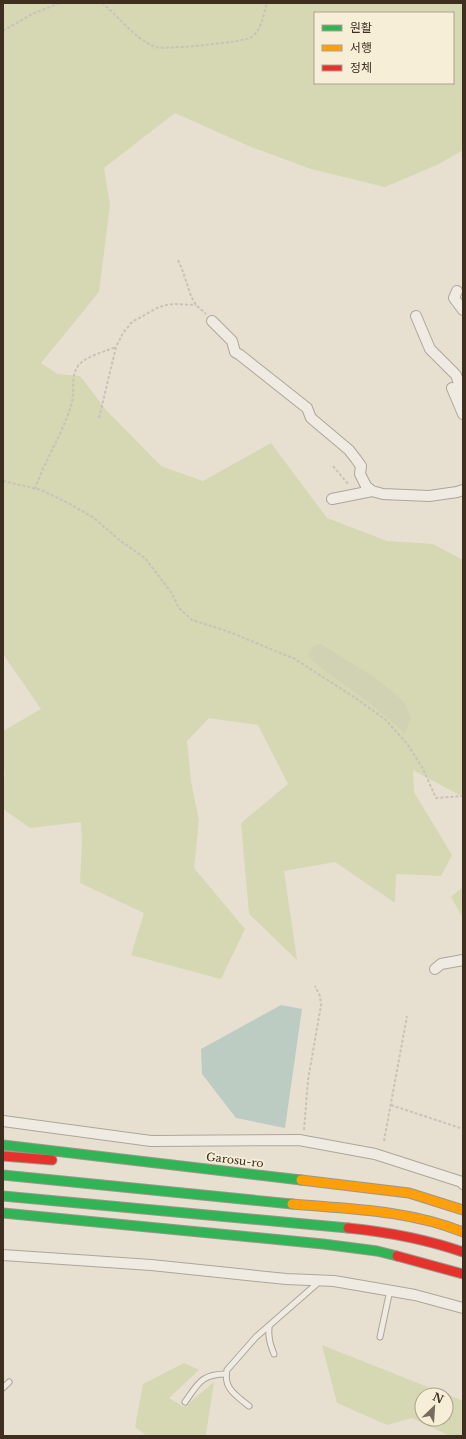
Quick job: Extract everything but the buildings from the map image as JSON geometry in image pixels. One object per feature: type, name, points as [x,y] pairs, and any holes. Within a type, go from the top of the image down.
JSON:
[{"type":"main road","name":"Garosu-ro","points":[[3,1144],[409,1193],[463,1210]]},
{"type":"main road","points":[[3,1156],[81,1162],[123,1159]]},
{"type":"main road","points":[[3,1175],[233,1199],[382,1212],[443,1224],[463,1232]]},
{"type":"main road","points":[[3,1196],[380,1231],[407,1235],[463,1252]]},
{"type":"main road","points":[[3,1213],[339,1246],[390,1254],[463,1274]]},
{"type":"street","points":[[457,291],[454,298],[463,310]]},
{"type":"street","points":[[416,316],[430,349],[456,375],[463,394]]},
{"type":"street","points":[[212,321],[232,341],[235,352],[307,408],[311,418],[349,450],[361,466],[360,474],[366,486],[372,491],[383,494],[428,496],[463,490]]},
{"type":"street","points":[[452,388],[463,414]]},
{"type":"street","points":[[332,499],[372,491]]},
{"type":"street","points":[[435,969],[442,964],[463,960]]},
{"type":"street","points":[[3,1121],[151,1141],[304,1141],[375,1154],[462,1182],[463,1184]]},
{"type":"street","points":[[3,1255],[151,1265],[286,1279],[334,1281],[415,1295],[463,1308]]},
{"type":"lane","points":[[249,1406],[232,1391],[227,1383],[227,1370],[256,1337],[321,1280]]},
{"type":"lane","points":[[380,1337],[390,1290]]},
{"type":"lane","points":[[269,1326],[269,1344],[274,1354]]},
{"type":"lane","points":[[185,1402],[200,1382],[208,1376],[226,1374]]},
{"type":"lane","points":[[3,1388],[9,1382]]},
{"type":"path","points":[[3,30],[32,14],[60,3]]},
{"type":"path","points":[[102,3],[138,37],[157,48],[167,48],[193,47],[250,38],[260,29],[267,3]]},
{"type":"path","points":[[178,260],[184,273],[188,288],[196,304],[212,321]]},
{"type":"path","points":[[99,418],[116,347],[123,333],[132,322],[157,308],[174,304],[196,304]]},
{"type":"path","points":[[35,489],[48,457],[68,417],[73,400],[72,380],[78,366],[86,359],[116,347]]},
{"type":"path","points":[[333,466],[356,494]]},
{"type":"path","points":[[3,481],[41,490],[68,502],[94,518],[118,539],[145,558],[171,592],[180,608],[192,620],[227,630],[295,659],[354,697],[386,720],[408,746],[423,769],[436,798],[462,796],[463,798]]},
{"type":"path","points":[[304,1141],[306,1092],[321,1005],[320,996],[315,986]]},
{"type":"path","points":[[384,1141],[408,1016]]},
{"type":"path","points":[[391,1105],[463,1129]]},
{"type":"green space","points":[[3,3],[463,3],[463,150],[439,164],[385,187],[311,169],[251,147],[175,113],[104,168],[110,205],[99,292],[41,363],[57,374],[80,376],[107,411],[161,466],[203,481],[271,443],[327,518],[387,541],[433,544],[463,560],[463,797],[413,770],[414,792],[452,855],[441,876],[396,874],[395,903],[335,862],[284,871],[297,960],[249,914],[241,823],[288,784],[258,725],[209,718],[187,741],[191,782],[199,820],[194,868],[245,929],[221,979],[131,955],[144,913],[80,883],[82,843],[81,822],[30,828],[3,809],[3,778],[5,776],[3,761],[3,731],[41,709],[3,654]]},
{"type":"green space","points":[[321,644],[375,678],[403,701],[411,717],[405,733],[366,700],[321,668],[308,656],[313,647]]},
{"type":"green space","points":[[463,887],[463,918],[451,897]]},
{"type":"green space","points":[[322,1345],[428,1387],[414,1387],[414,1419],[412,1418],[387,1425],[337,1403]]},
{"type":"green space","points":[[184,1363],[199,1370],[169,1398],[184,1407],[214,1382],[206,1434],[208,1436],[147,1436],[135,1427],[143,1384]]},
{"type":"green space","points":[[454,1397],[463,1401],[463,1436],[450,1436],[431,1427],[454,1427]]},
{"type":"shaded area","points":[[281,1005],[302,1009],[285,1128],[236,1118],[202,1074],[201,1049]]},
{"type":"traffic: fast","points":[[3,1145],[301,1180]]},
{"type":"traffic: fast","points":[[3,1175],[292,1204]]},
{"type":"traffic: fast","points":[[3,1196],[348,1228]]},
{"type":"traffic: fast","points":[[3,1213],[323,1244],[377,1251],[397,1256]]},
{"type":"traffic: slow","points":[[301,1180],[409,1193],[463,1210]]},
{"type":"traffic: slow","points":[[292,1204],[357,1209],[400,1215],[422,1219],[463,1232]]},
{"type":"traffic: jam","points":[[3,1156],[52,1160]]},
{"type":"traffic: jam","points":[[348,1228],[435,1243],[463,1252]]},
{"type":"traffic: jam","points":[[397,1256],[463,1274]]}]
